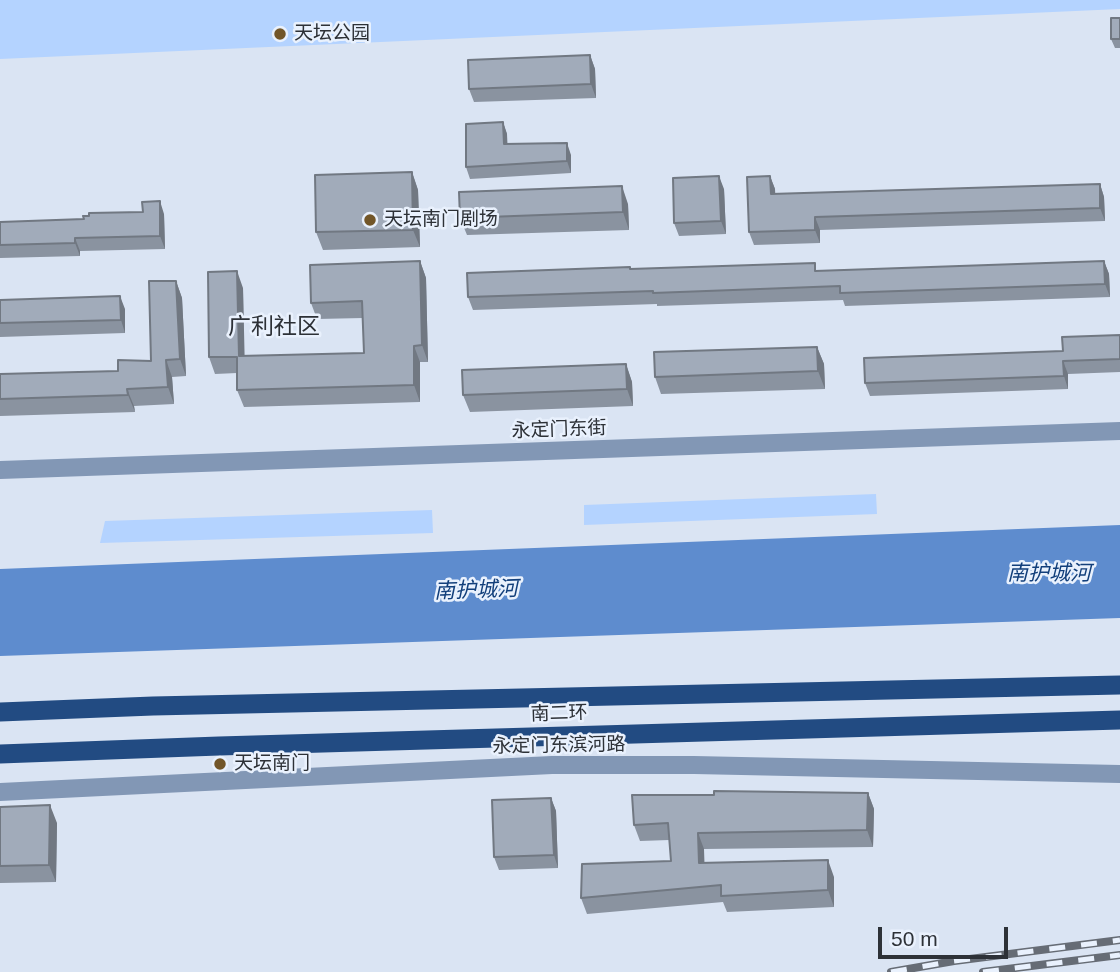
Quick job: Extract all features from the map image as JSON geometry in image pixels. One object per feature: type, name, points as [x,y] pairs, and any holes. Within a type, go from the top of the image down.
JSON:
[{"type":"highway","name":"南二环","points":[[0,712],[153,706],[1120,685]]},
{"type":"highway","name":"南二环","points":[[0,754],[1120,720]]},
{"type":"street","name":"永定门东街","points":[[0,470],[1120,431]]},
{"type":"street","name":"永定门东滨河路","points":[[0,792],[552,765],[694,765],[1120,774]]},
{"type":"shaded area","name":"天坛公园","points":[[0,0],[1120,0],[1120,9],[0,59]]},
{"type":"shaded area","points":[[876,494],[877,514],[584,525],[584,505]]},
{"type":"shaded area","points":[[432,510],[433,533],[100,543],[105,521]]},
{"type":"water","name":"南护城河","points":[[1120,525],[1120,618],[0,656],[0,569]]},
{"type":"building","points":[[1111,18],[1120,18],[1120,39],[1111,39]]},
{"type":"building","points":[[590,55],[591,84],[469,89],[468,60]]},
{"type":"building","points":[[503,122],[504,144],[567,143],[567,161],[466,167],[466,124]]},
{"type":"building","name":"天坛南门剧场","points":[[412,172],[413,230],[316,232],[315,175]]},
{"type":"building","points":[[719,176],[721,221],[674,223],[673,178]]},
{"type":"building","points":[[770,176],[771,194],[1100,184],[1100,208],[815,217],[815,230],[749,232],[747,177]]},
{"type":"building","points":[[622,186],[623,212],[460,218],[459,192]]},
{"type":"building","points":[[160,201],[160,236],[75,238],[75,243],[0,245],[0,222],[84,219],[83,216],[89,216],[89,213],[143,212],[142,202]]},
{"type":"building","points":[[420,261],[422,345],[414,346],[414,385],[237,390],[237,357],[209,357],[208,272],[237,271],[239,356],[364,353],[362,301],[311,303],[310,265]]},
{"type":"building","points":[[1104,261],[1105,284],[840,293],[840,286],[468,297],[467,273],[815,263],[815,271]]},
{"type":"building","points":[[149,281],[176,281],[180,359],[166,360],[168,387],[127,389],[128,395],[0,399],[0,374],[118,371],[118,360],[151,361]]},
{"type":"building","points":[[120,296],[121,320],[0,323],[0,300]]},
{"type":"building","points":[[1120,335],[1120,359],[1063,361],[1064,376],[865,383],[864,358],[1063,351],[1062,337]]},
{"type":"building","points":[[817,347],[818,371],[655,377],[654,352]]},
{"type":"building","points":[[626,364],[627,389],[463,395],[462,370]]},
{"type":"building","points":[[714,791],[868,793],[867,830],[698,833],[699,863],[828,860],[828,890],[721,896],[721,885],[581,898],[582,864],[671,861],[668,823],[634,825],[632,795],[714,795]]},
{"type":"building","points":[[551,798],[554,855],[494,857],[492,800]]},
{"type":"building","points":[[50,805],[49,865],[0,866],[0,807]]},
{"type":"railway","points":[[891,972],[954,961],[1120,940]]},
{"type":"railway","points":[[983,972],[1120,955]]},
{"type":"place","name":"天坛公园","points":[[280,34]]},
{"type":"place","name":"天坛南门剧场","points":[[370,220]]},
{"type":"place","name":"天坛南门","points":[[220,764]]},
{"type":"district","name":"广利社区","points":[[274,328]]}]
